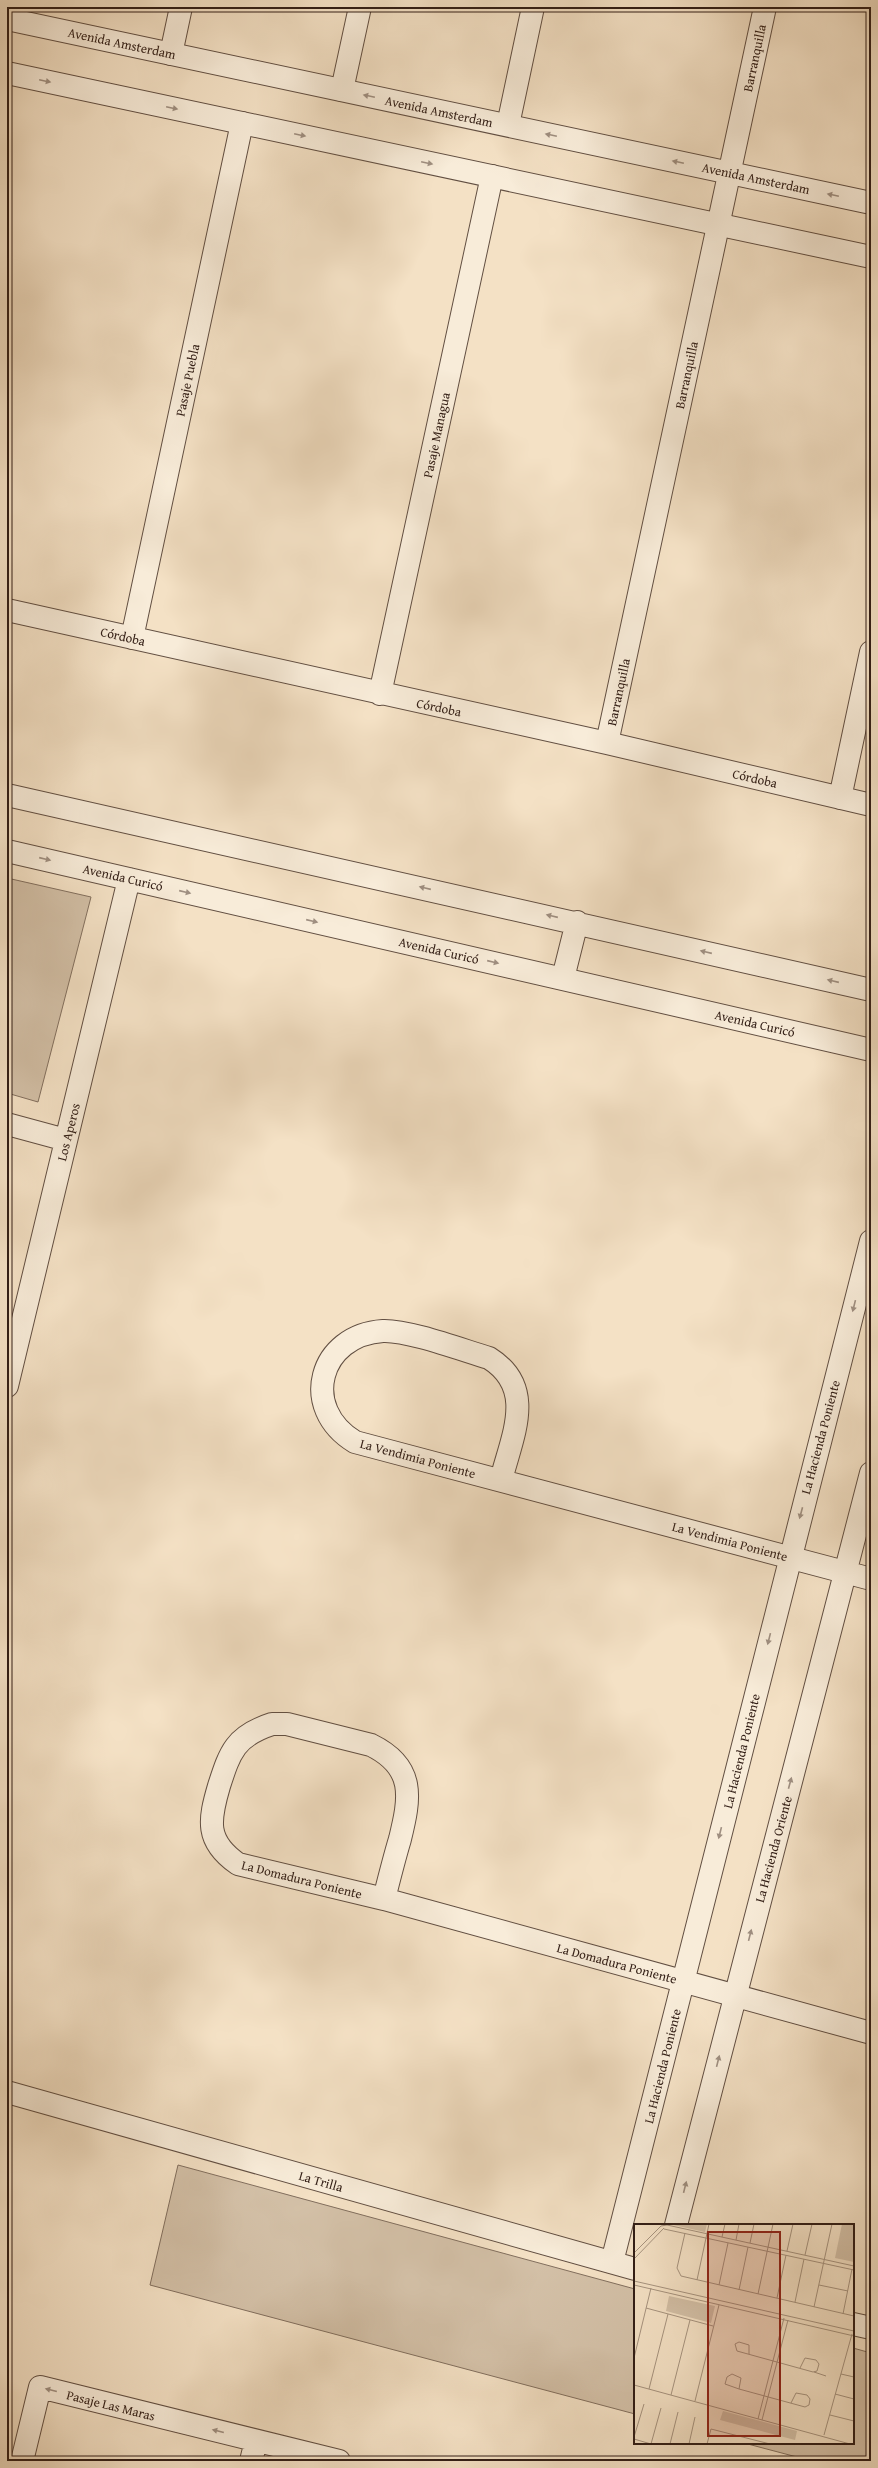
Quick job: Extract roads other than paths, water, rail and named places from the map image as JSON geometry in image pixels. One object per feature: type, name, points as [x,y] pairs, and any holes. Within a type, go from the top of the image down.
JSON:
[{"type":"street","points":[[171,54],[181,7]]},
{"type":"street","points":[[342,90],[360,7]]},
{"type":"street","points":[[508,125],[533,7]]},
{"type":"street","name":"Barranquilla","points":[[607,743],[765,7]]},
{"type":"street","name":"Avenida Amsterdam","points":[[7,19],[871,203]]},
{"type":"street","points":[[7,73],[871,257]]},
{"type":"street","name":"Pasaje Puebla","points":[[132,638],[242,123]]},
{"type":"street","name":"Pasaje Managua","points":[[380,694],[492,176]]},
{"type":"street","name":"Córdoba","points":[[7,610],[380,694],[607,743],[871,805]]},
{"type":"street","points":[[840,798],[871,652]]},
{"type":"street","points":[[7,795],[577,922],[871,990]]},
{"type":"street","name":"Avenida Curicó","points":[[7,851],[871,1050]]},
{"type":"street","name":"Los Aperos","points":[[7,1386],[129,879]]},
{"type":"street","points":[[563,978],[577,922]]},
{"type":"street","points":[[7,1124],[66,1140]]},
{"type":"street","name":"La Hacienda Poniente","points":[[612,2262],[789,1556],[871,1241]]},
{"type":"street","name":"La Vendimia Poniente","points":[[501,1480],[518,1405],[512,1381],[498,1364],[489,1358],[400,1333],[384,1331],[369,1333],[354,1338],[335,1354],[328,1364],[322,1395],[328,1417],[335,1427],[344,1436],[355,1442],[871,1579]]},
{"type":"street","name":"La Hacienda Oriente","points":[[676,2224],[844,1571],[871,1473]]},
{"type":"street","name":"La Domadura Poniente","points":[[384,1899],[408,1806],[406,1781],[393,1759],[371,1745],[287,1724],[272,1724],[257,1729],[246,1736],[229,1755],[211,1814],[214,1838],[220,1848],[238,1864],[384,1899],[871,2033]]},
{"type":"street","name":"La Trilla","points":[[7,2092],[634,2269]]},
{"type":"street","points":[[854,2324],[871,2328]]},
{"type":"street","name":"Pasaje Las Maras","points":[[22,2461],[40,2387],[253,2451]]},
{"type":"street","points":[[253,2451],[340,2461]]}]
